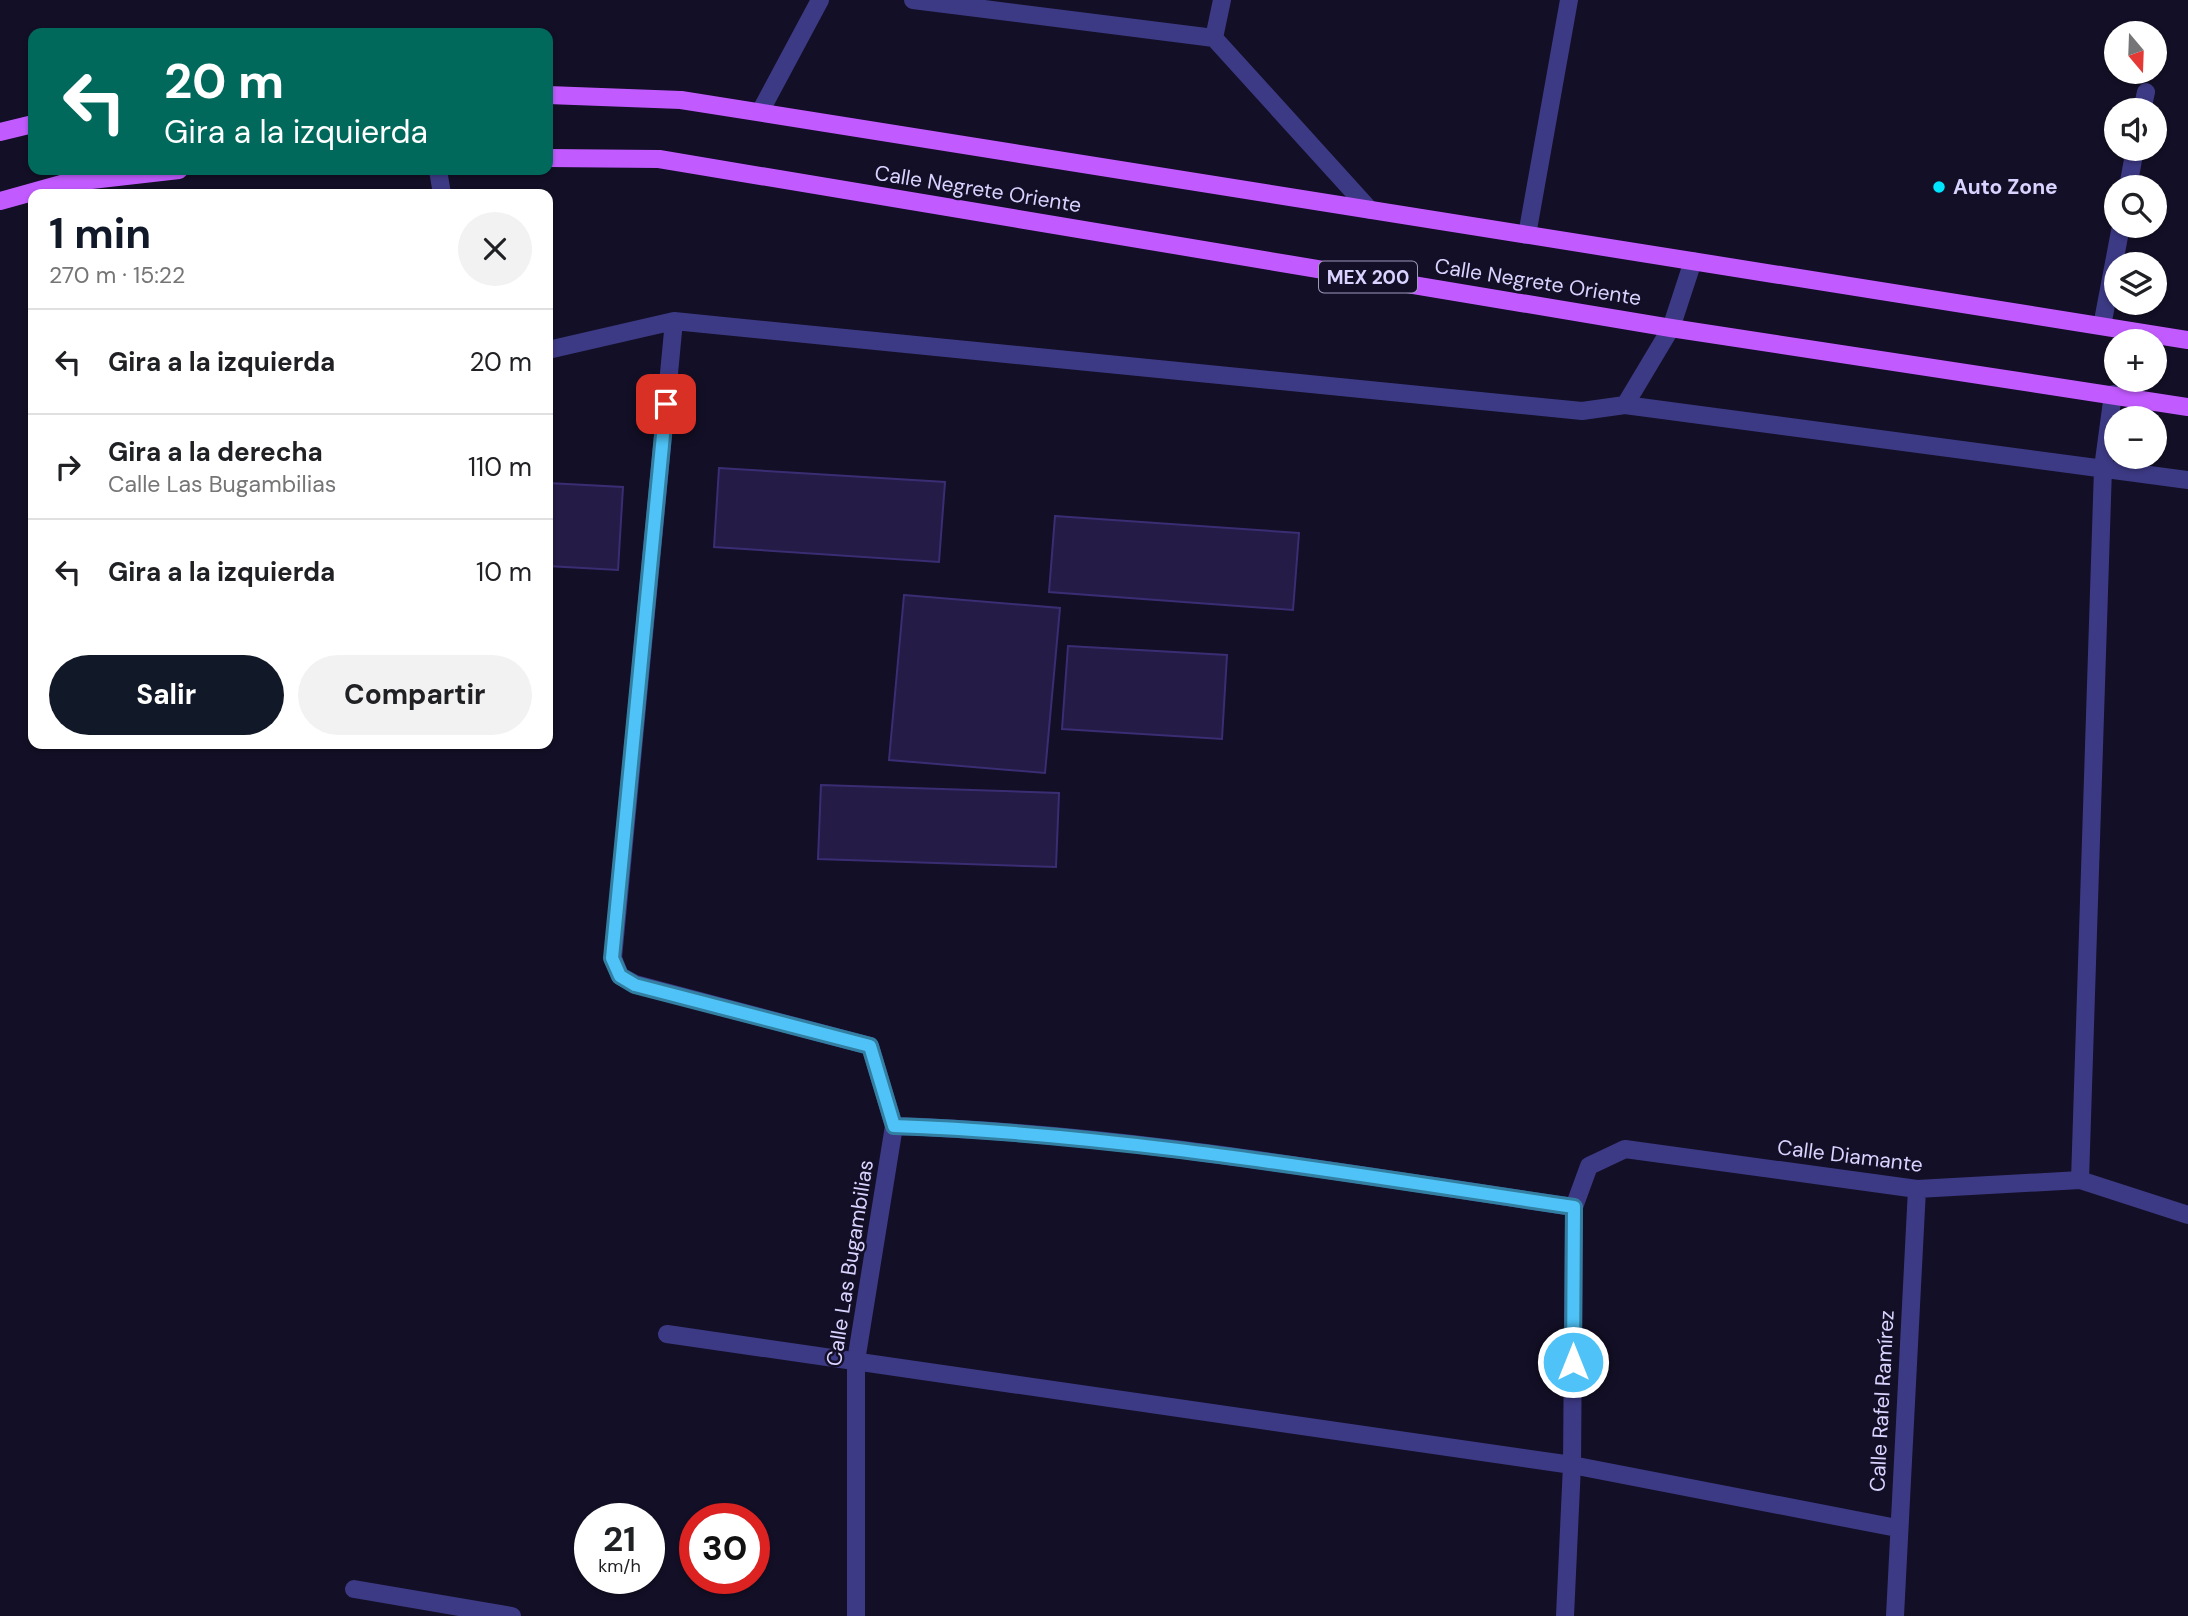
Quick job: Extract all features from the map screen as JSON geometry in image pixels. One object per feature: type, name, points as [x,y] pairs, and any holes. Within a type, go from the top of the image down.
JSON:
[{"type":"main road","name":"Calle Negrete Oriente","points":[[553,95],[681,100],[2188,340]]},
{"type":"main road","points":[[0,132],[28,125]]},
{"type":"main road","name":"Calle Negrete Oriente","points":[[553,158],[659,159],[1671,328],[2188,407]]},
{"type":"main road","points":[[43,189],[65,183],[128,175]]},
{"type":"main road","points":[[0,201],[28,193]]},
{"type":"street","points":[[760,112],[820,0]]},
{"type":"street","points":[[913,0],[1029,7],[1214,38],[1370,210]]},
{"type":"street","points":[[1214,38],[1222,0]]},
{"type":"street","points":[[1527,234],[1569,0]]},
{"type":"street","points":[[2145,98],[2146,92]]},
{"type":"street","points":[[2102,326],[2119,238]]},
{"type":"street","points":[[1625,405],[1671,328],[1693,261]]},
{"type":"street","points":[[553,349],[674,321],[1583,411],[1625,405],[2188,480]]},
{"type":"street","name":"Calle Las Bugambilias","points":[[674,321],[612,958],[620,976],[635,985],[870,1046],[894,1126],[856,1361],[856,1616]]},
{"type":"street","points":[[2080,1180],[2103,468],[2113,394]]},
{"type":"street","points":[[894,1126],[992,1129],[1192,1151],[1574,1207],[1572,1465],[1565,1616]]},
{"type":"street","name":"Calle Diamante","points":[[1574,1207],[1589,1166],[1625,1149],[1917,1189],[2080,1180],[2188,1214]]},
{"type":"street","name":"Calle Rafel Ramírez","points":[[1895,1616],[1897,1528],[1917,1189]]},
{"type":"street","points":[[667,1334],[1572,1465],[1897,1528]]},
{"type":"street","points":[[354,1589],[512,1616]]},
{"type":"building","points":[[719,468],[945,482],[939,562],[714,547]]},
{"type":"building","points":[[553,483],[623,487],[618,570],[553,566]]},
{"type":"building","points":[[1055,516],[1299,533],[1293,610],[1049,592]]},
{"type":"building","points":[[904,595],[1060,608],[1045,773],[889,760]]},
{"type":"building","points":[[1068,646],[1227,655],[1222,739],[1062,729]]},
{"type":"building","points":[[821,785],[1059,793],[1056,867],[818,859]]},
{"type":"place","name":"Auto Zone","points":[[1939,187]]},
{"type":"route","points":[[666,404],[612,958],[620,976],[635,985],[870,1046],[894,1126],[992,1129],[1192,1151],[1574,1207],[1573,1362]]}]
